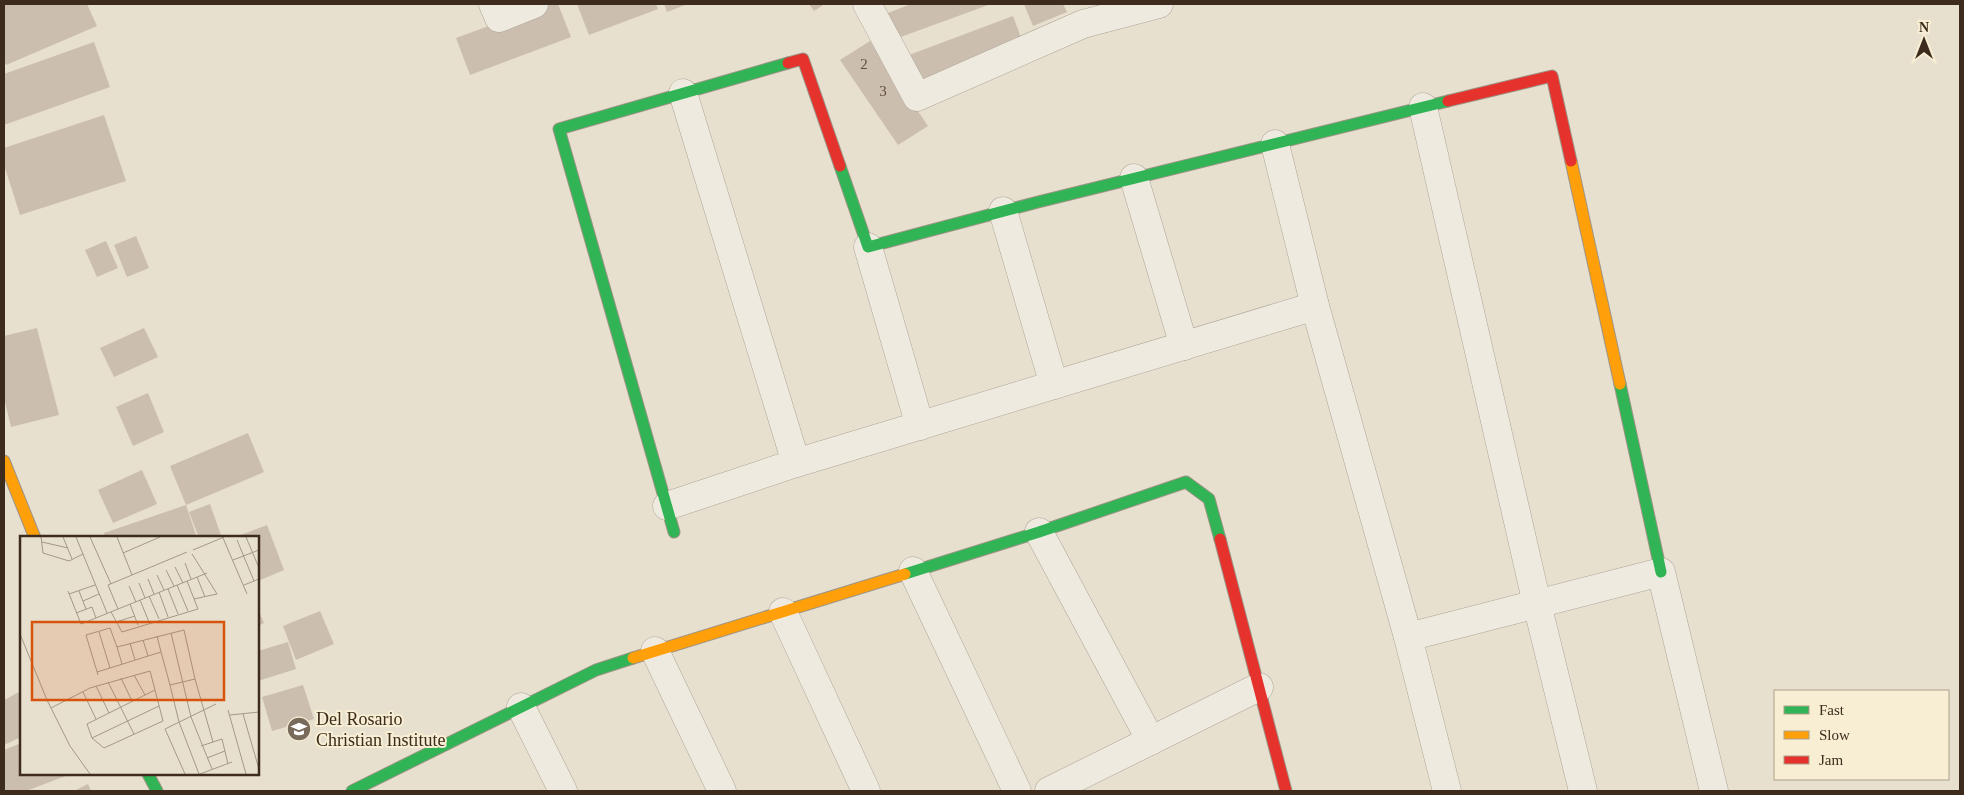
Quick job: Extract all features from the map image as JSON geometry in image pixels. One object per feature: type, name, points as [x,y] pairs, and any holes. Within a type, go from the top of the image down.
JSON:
[{"type":"street","points":[[496,11],[534,4]]},
{"type":"street","points":[[867,4],[917,97],[1079,14],[1159,4]]},
{"type":"street","points":[[920,426],[868,246],[804,59],[559,129],[670,519],[796,463],[920,426],[1315,306]]},
{"type":"street","points":[[868,246],[1134,178],[1552,76],[1661,572],[1714,791]]},
{"type":"street","points":[[683,93],[796,463]]},
{"type":"street","points":[[1423,107],[1537,604],[1583,791]]},
{"type":"street","points":[[1275,144],[1315,306],[1408,638],[1448,791]]},
{"type":"street","points":[[1134,178],[1184,346]]},
{"type":"street","points":[[1003,211],[1054,385]]},
{"type":"street","points":[[4,461],[34,536]]},
{"type":"street","points":[[352,791],[596,670],[1039,532],[1186,482],[1209,499],[1286,791]]},
{"type":"street","points":[[1039,532],[1151,741]]},
{"type":"street","points":[[913,571],[1017,791]]},
{"type":"street","points":[[1408,638],[1661,572]]},
{"type":"street","points":[[782,612],[866,791]]},
{"type":"street","points":[[655,652],[722,791]]},
{"type":"street","points":[[1049,791],[1259,687]]},
{"type":"street","points":[[521,707],[563,791]]},
{"type":"street","points":[[148,775],[156,791]]},
{"type":"building","points":[[87,4],[97,26],[6,65],[4,60],[4,5]]},
{"type":"building","points":[[549,4],[558,4],[571,37],[470,75],[456,38]]},
{"type":"building","points":[[577,4],[656,4],[658,9],[589,35]]},
{"type":"building","points":[[664,4],[688,4],[667,12]]},
{"type":"building","points":[[809,4],[825,4],[814,11]]},
{"type":"building","points":[[911,4],[991,4],[898,38],[888,13]]},
{"type":"building","points":[[1024,4],[1063,4],[1067,12],[1033,26]]},
{"type":"building","points":[[1013,16],[1023,43],[919,81],[909,55]]},
{"type":"building","points":[[870,41],[928,126],[898,145],[840,60]]},
{"type":"building","points":[[94,42],[110,87],[4,125],[4,74]]},
{"type":"building","points":[[104,115],[126,181],[20,215],[4,165],[4,148]]},
{"type":"building","points":[[136,236],[149,268],[127,277],[114,245]]},
{"type":"building","points":[[106,241],[118,268],[97,277],[85,250]]},
{"type":"building","points":[[37,328],[59,415],[11,427],[4,398],[4,336]]},
{"type":"building","points":[[144,328],[158,357],[114,377],[100,348]]},
{"type":"building","points":[[148,393],[164,432],[133,446],[116,407]]},
{"type":"building","points":[[248,433],[264,472],[186,505],[170,466]]},
{"type":"building","points":[[142,470],[157,504],[113,523],[98,490]]},
{"type":"building","points":[[210,504],[221,536],[198,536],[189,512]]},
{"type":"building","points":[[186,505],[196,536],[105,536],[104,533]]},
{"type":"building","points":[[267,525],[284,570],[259,581],[259,536],[238,536]]},
{"type":"building","points":[[259,611],[264,623],[259,626]]},
{"type":"building","points":[[320,611],[334,644],[296,660],[283,626]]},
{"type":"building","points":[[288,642],[296,669],[259,681],[259,651]]},
{"type":"building","points":[[303,685],[314,719],[272,731],[262,697]]},
{"type":"building","points":[[20,692],[20,737],[4,745],[4,700]]},
{"type":"building","points":[[20,743],[20,775],[68,775],[26,791],[4,791],[4,750]]},
{"type":"building","points":[[88,784],[91,791],[74,791]]},
{"type":"traffic: fast","points":[[674,532],[559,129],[788,63]]},
{"type":"traffic: fast","points":[[840,166],[868,247],[1038,202],[1448,101]]},
{"type":"traffic: fast","points":[[1620,384],[1661,572]]},
{"type":"traffic: fast","points":[[905,574],[1039,532],[1186,482],[1209,499],[1220,539]]},
{"type":"traffic: fast","points":[[352,791],[596,670],[633,658]]},
{"type":"traffic: fast","points":[[149,775],[157,791]]},
{"type":"traffic: slow","points":[[1571,161],[1620,384]]},
{"type":"traffic: slow","points":[[4,461],[34,536]]},
{"type":"traffic: slow","points":[[633,658],[905,574]]},
{"type":"traffic: jam","points":[[788,63],[803,59],[840,166]]},
{"type":"traffic: jam","points":[[1448,101],[1552,76],[1571,161]]},
{"type":"traffic: jam","points":[[1220,539],[1286,791]]},
{"type":"place","name":"Del Rosario Christian Institute","points":[[299,729]]}]
